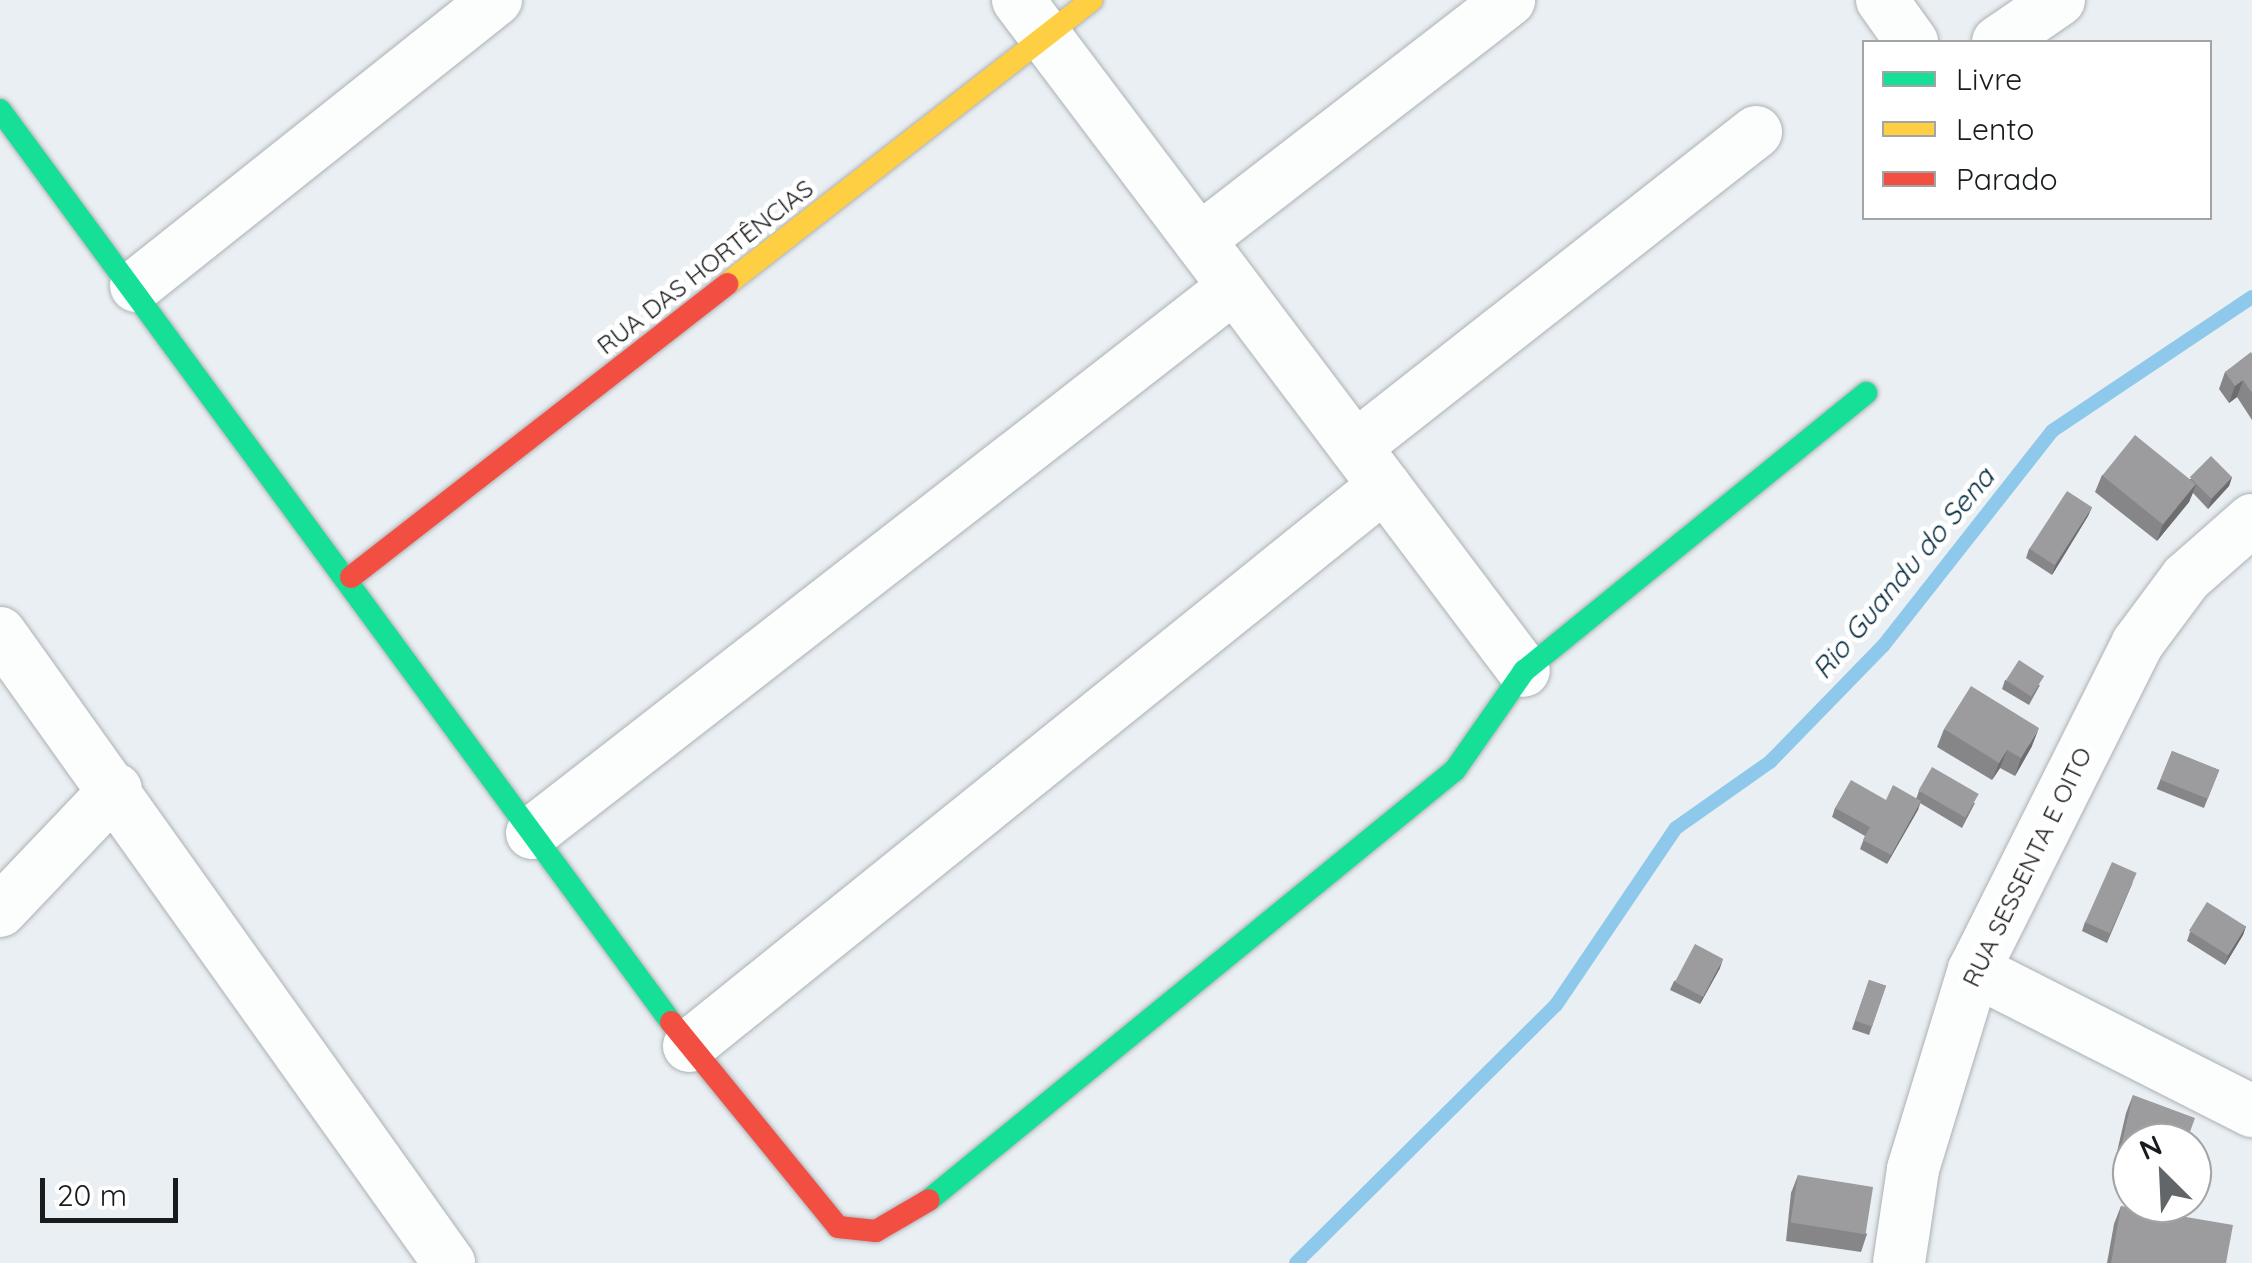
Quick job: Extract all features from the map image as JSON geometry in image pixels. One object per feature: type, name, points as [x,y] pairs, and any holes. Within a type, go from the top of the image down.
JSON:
[{"type":"street","points":[[136,286],[496,0]]},
{"type":"street","name":"RUA DAS HORTÊNCIAS","points":[[351,576],[1032,18],[1092,0]]},
{"type":"street","points":[[1199,240],[1509,0]]},
{"type":"street","points":[[1882,0],[1911,40]]},
{"type":"street","points":[[2001,40],[2059,0]]},
{"type":"street","points":[[1032,18],[1524,672]]},
{"type":"street","points":[[0,110],[351,576],[532,834],[689,1046],[838,1227],[876,1231],[903,1221],[1455,770],[1524,672],[1866,393]]},
{"type":"street","points":[[689,1046],[1756,132]]},
{"type":"street","points":[[532,834],[1234,287]]},
{"type":"street","name":"RUA SESSENTA E OITO","points":[[1899,1263],[1913,1169],[1974,970],[2137,644],[2186,578],[2252,520]]},
{"type":"street","points":[[0,633],[116,789],[449,1263]]},
{"type":"street","points":[[0,911],[116,789]]},
{"type":"street","points":[[1974,970],[2252,1111]]},
{"type":"building","points":[[2251,352],[2252,393],[2243,380],[2235,386],[2225,372]]},
{"type":"building","points":[[2135,435],[2196,484],[2163,524],[2102,475]]},
{"type":"building","points":[[2211,456],[2232,477],[2211,498],[2190,477]]},
{"type":"building","points":[[2067,491],[2092,507],[2055,565],[2029,549]]},
{"type":"building","points":[[2019,660],[2044,676],[2031,696],[2006,680]]},
{"type":"building","points":[[1971,686],[2039,728],[2021,758],[2007,750],[1999,763],[1944,729]]},
{"type":"building","points":[[2172,751],[2219,770],[2208,799],[2160,780]]},
{"type":"building","points":[[1932,767],[1979,794],[1965,817],[1918,790]]},
{"type":"building","points":[[1851,780],[1886,800],[1893,785],[1921,801],[1891,855],[1863,840],[1870,827],[1835,808]]},
{"type":"building","points":[[2112,862],[2137,873],[2110,933],[2085,922]]},
{"type":"building","points":[[2207,902],[2246,926],[2228,955],[2189,931]]},
{"type":"building","points":[[1695,944],[1723,959],[1703,997],[1675,982]]},
{"type":"building","points":[[1869,980],[1886,986],[1872,1027],[1855,1021]]},
{"type":"building","points":[[2133,1095],[2195,1118],[2193,1123],[2126,1123]]},
{"type":"building","points":[[1798,1175],[1873,1187],[1866,1234],[1790,1222]]},
{"type":"building","points":[[2212,1221],[2233,1225],[2226,1263],[2111,1263],[2118,1223]]},
{"type":"waterway","name":"Rio Guandu do Sena","points":[[1296,1263],[1556,1005],[1676,828],[1770,762],[1883,646],[2052,431],[2252,297]]},
{"type":"traffic: fast","points":[[0,110],[671,1022]]},
{"type":"traffic: fast","points":[[929,1200],[1455,770],[1524,671],[1866,393]]},
{"type":"traffic: slow","points":[[727,284],[1092,0]]},
{"type":"traffic: jam","points":[[351,577],[727,284]]},
{"type":"traffic: jam","points":[[671,1022],[838,1227],[876,1231],[929,1200]]}]
